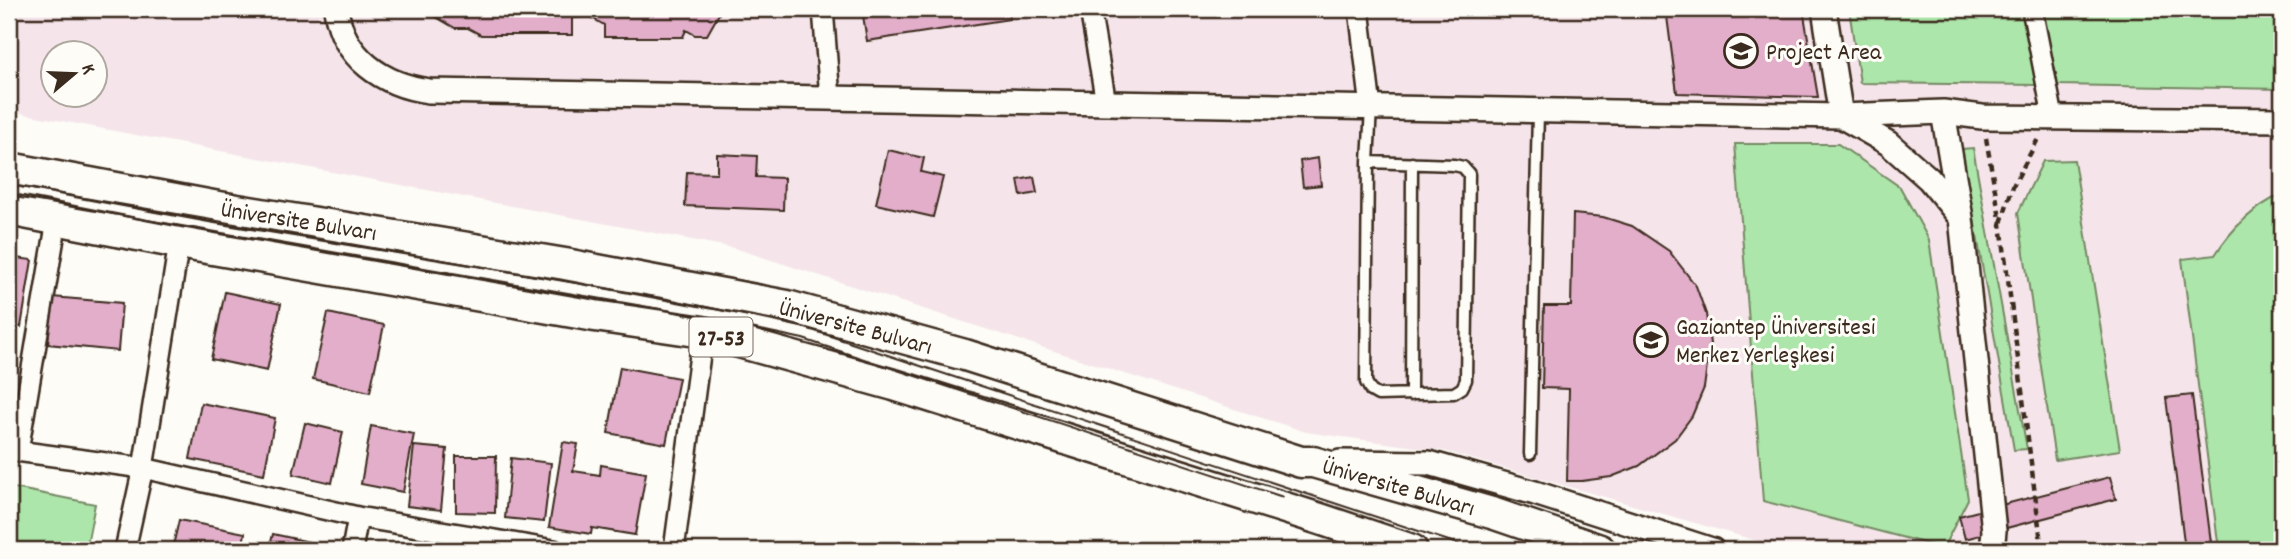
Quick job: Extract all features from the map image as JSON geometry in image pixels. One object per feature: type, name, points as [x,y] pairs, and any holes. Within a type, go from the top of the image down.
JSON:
[{"type":"main road","name":"Üniversite Bulvarı","points":[[9,168],[213,206],[565,264],[787,306],[965,355],[1301,462],[1313,462],[1495,514],[1600,550]]},
{"type":"main road","name":"Üniversite Bulvarı","points":[[9,210],[179,243],[703,332],[894,385],[1412,550]]},
{"type":"street","points":[[336,9],[344,35],[364,64],[378,75],[411,89],[1841,116],[1943,113],[1982,117],[2282,120]]},
{"type":"street","points":[[823,9],[831,98]]},
{"type":"street","points":[[1090,9],[1106,103]]},
{"type":"street","points":[[1359,9],[1371,108]]},
{"type":"street","points":[[1824,9],[1841,116]]},
{"type":"street","points":[[2032,9],[2053,117]]},
{"type":"street","points":[[1943,113],[1961,218],[1994,531],[1992,550]]},
{"type":"street","points":[[1841,116],[1888,144],[1928,180],[1961,218]]},
{"type":"street","points":[[57,220],[13,451],[143,468],[358,516],[554,550]]},
{"type":"street","points":[[125,550],[143,468],[179,243]]},
{"type":"street","points":[[674,550],[703,332]]},
{"type":"street","points":[[1313,462],[1429,463],[1712,550]]},
{"type":"street","points":[[352,550],[358,516]]},
{"type":"lane","points":[[1368,162],[1454,165],[1463,167],[1469,174],[1466,380],[1462,388],[1454,393],[1378,395],[1371,391],[1366,382],[1368,162],[1371,108]]},
{"type":"lane","points":[[1530,454],[1538,110]]},
{"type":"lane","points":[[1411,395],[1412,163]]},
{"type":"path","points":[[1982,117],[2001,224],[2042,550]]},
{"type":"path","points":[[2001,224],[2013,186],[2030,150],[2053,117]]},
{"type":"shaded area","name":"Gaziantep Üniversitesi Merkez Yerleşkesi","points":[[9,9],[2282,9],[2282,550],[1789,550],[1444,451],[1306,432],[734,248],[9,111]]},
{"type":"green space","points":[[1849,9],[2023,9],[2038,85],[1860,83]]},
{"type":"green space","points":[[2042,9],[2282,9],[2282,89],[2057,85]]},
{"type":"green space","points":[[1735,144],[1838,144],[1900,187],[1929,240],[1968,499],[1943,548],[1763,501]]},
{"type":"green space","points":[[1973,148],[2027,449],[2014,450],[1962,149]]},
{"type":"green space","points":[[2074,160],[2120,450],[2055,460],[2018,213],[2043,161]]},
{"type":"green space","points":[[2282,194],[2282,550],[2219,550],[2182,259],[2215,255],[2244,219]]},
{"type":"green space","points":[[9,487],[95,504],[86,550],[9,550]]},
{"type":"building","points":[[437,9],[720,9],[720,12],[707,35],[695,35],[686,30],[683,37],[604,37],[604,25],[590,17],[572,18],[572,35],[481,35],[468,28],[455,28],[436,17]]},
{"type":"building","points":[[862,9],[1008,9],[1010,19],[867,41]]},
{"type":"building","name":"Project Area","points":[[1666,9],[1803,9],[1818,97],[1677,93]]},
{"type":"building","points":[[888,150],[924,158],[921,172],[943,177],[933,217],[876,204]]},
{"type":"building","points":[[717,154],[757,156],[756,177],[784,178],[783,210],[685,206],[687,172],[717,173]]},
{"type":"building","points":[[1318,158],[1321,185],[1303,187],[1300,161]]},
{"type":"building","points":[[1034,177],[1037,193],[1021,196],[1018,180]]},
{"type":"building","points":[[1573,214],[1603,217],[1632,226],[1669,251],[1696,286],[1706,314],[1710,344],[1704,388],[1692,416],[1675,439],[1639,466],[1611,477],[1582,481],[1567,481],[1569,389],[1542,388],[1544,306],[1571,306]]},
{"type":"building","points":[[9,257],[32,260],[21,327],[9,325]]},
{"type":"building","points":[[225,292],[281,304],[267,371],[211,359]]},
{"type":"building","points":[[52,297],[122,303],[118,351],[48,344]]},
{"type":"building","points":[[328,313],[384,325],[370,392],[313,379]]},
{"type":"building","points":[[620,367],[679,378],[666,444],[608,433]]},
{"type":"building","points":[[2192,395],[2212,550],[2185,550],[2166,398]]},
{"type":"building","points":[[201,403],[275,418],[264,474],[190,459]]},
{"type":"building","points":[[305,423],[343,432],[332,483],[293,474]]},
{"type":"building","points":[[371,426],[414,434],[403,492],[361,484]]},
{"type":"building","points":[[563,442],[578,444],[573,471],[600,475],[601,465],[646,473],[635,535],[592,528],[591,534],[549,527]]},
{"type":"building","points":[[414,446],[447,449],[441,510],[407,506]]},
{"type":"building","points":[[456,456],[496,456],[495,513],[456,512]]},
{"type":"building","points":[[511,458],[551,463],[544,522],[505,518]]},
{"type":"building","points":[[2110,477],[2116,499],[1965,539],[1959,516]]},
{"type":"building","points":[[179,520],[245,533],[242,550],[172,550]]},
{"type":"building","points":[[273,534],[328,546],[327,550],[269,550]]},
{"type":"tram line","points":[[9,185],[668,299],[806,328],[1476,550]]},
{"type":"tram line","points":[[9,196],[666,310],[803,339],[1283,497]]},
{"type":"place","name":"Project Area","points":[[1741,51]]},
{"type":"place","name":"Gaziantep Üniversitesi Merkez Yerleşkesi","points":[[1651,340]]}]
